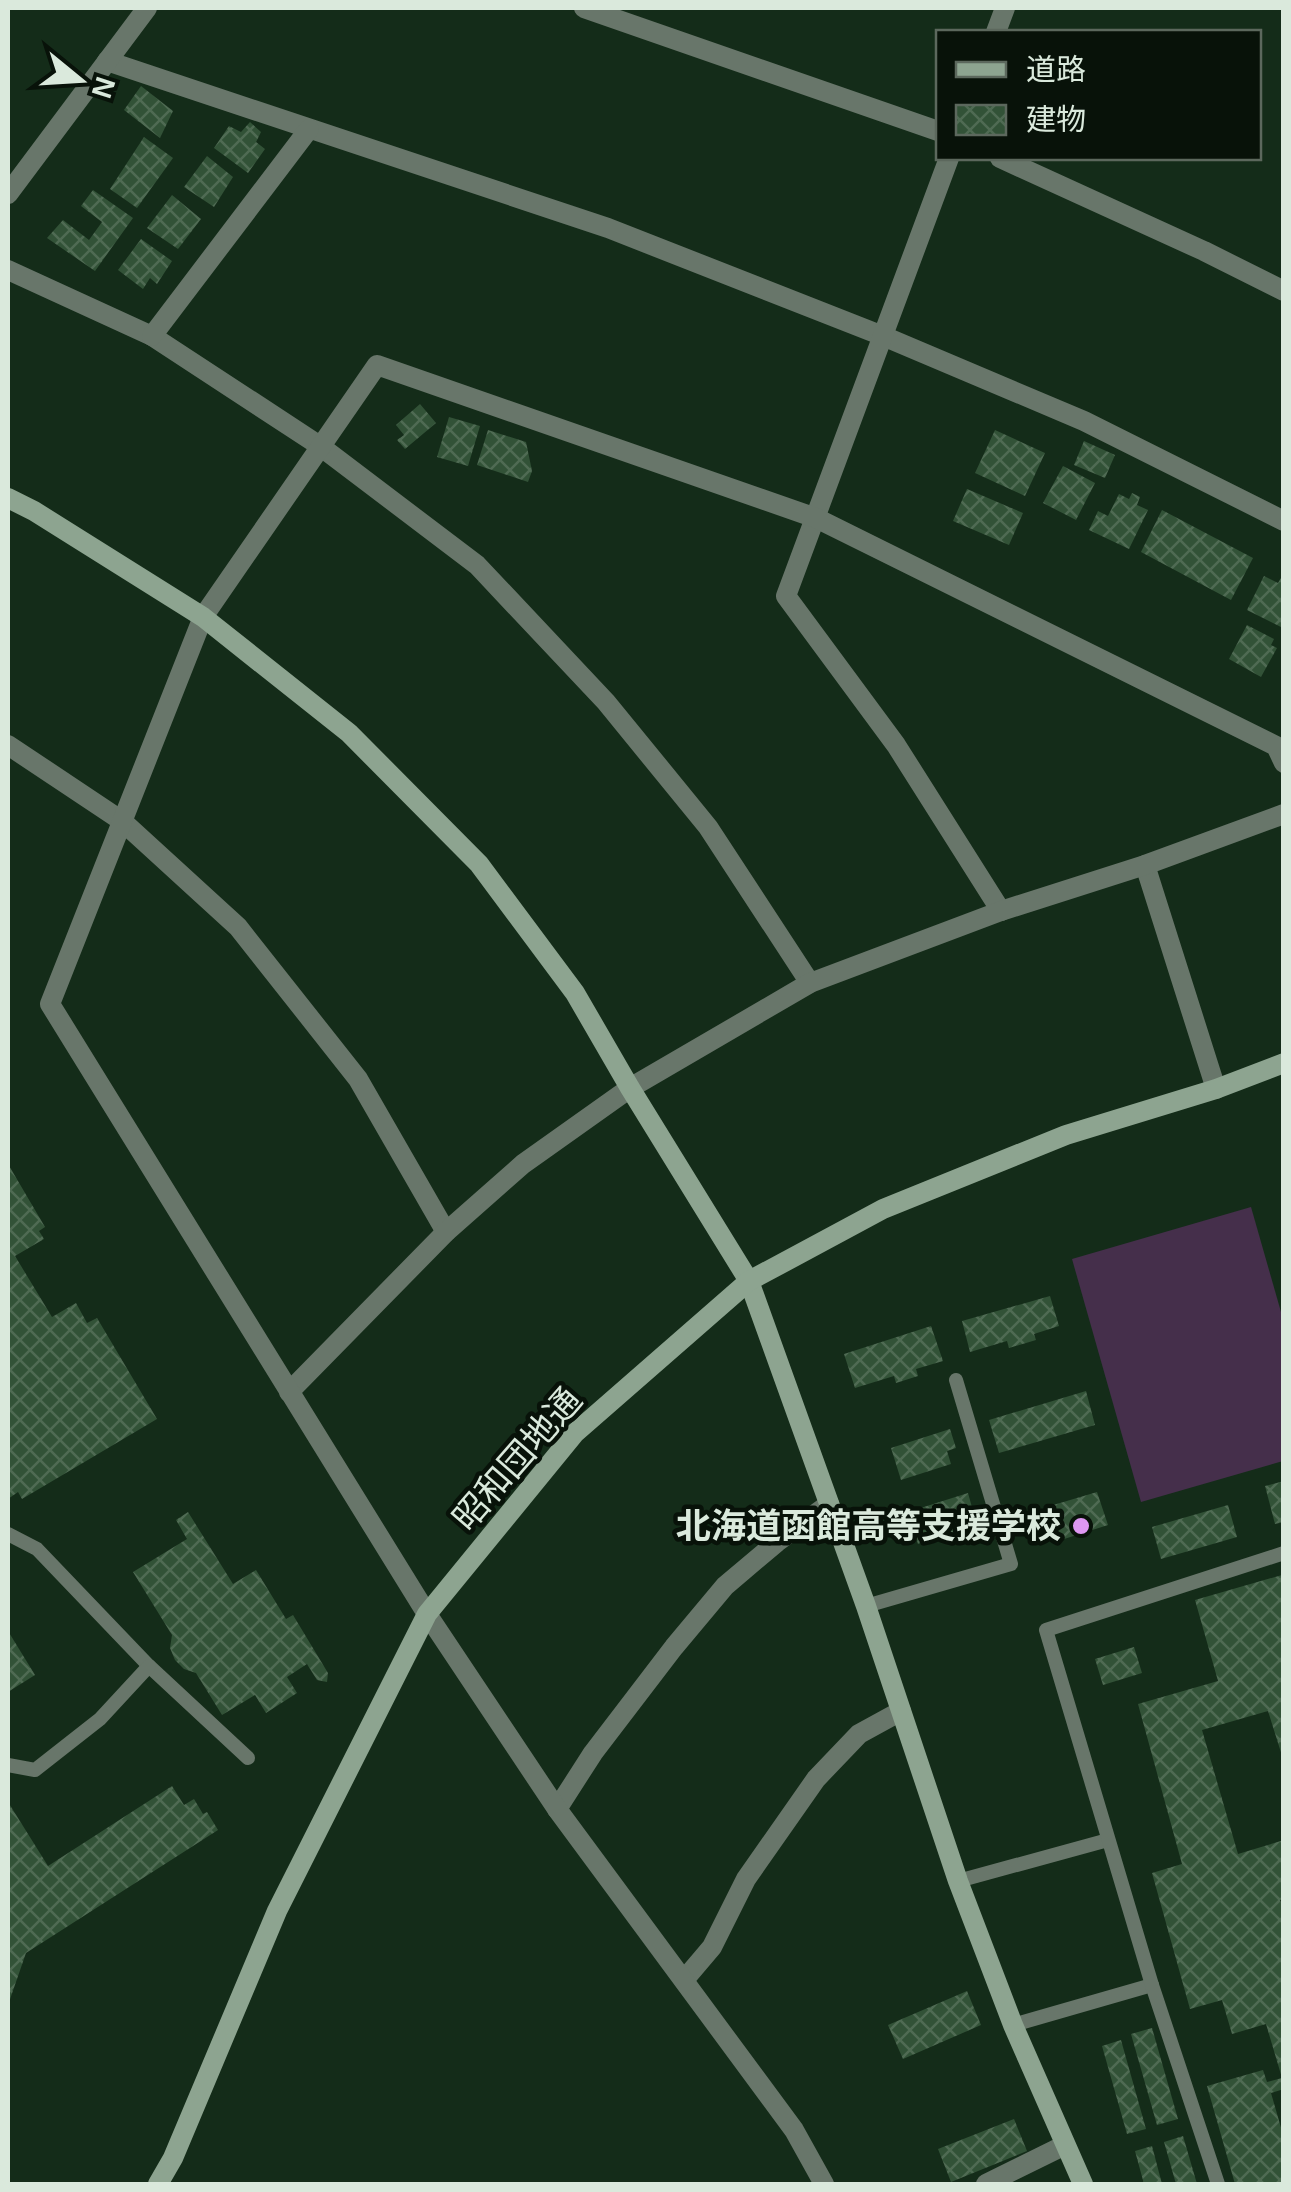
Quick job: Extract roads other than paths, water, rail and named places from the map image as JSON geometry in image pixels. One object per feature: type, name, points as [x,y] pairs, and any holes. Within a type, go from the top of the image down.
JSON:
[{"type":"street","points":[[8,194],[147,8]]},
{"type":"street","points":[[584,8],[936,130]]},
{"type":"street","points":[[106,61],[608,228],[883,336],[1084,422],[1284,521]]},
{"type":"street","points":[[152,336],[309,129]]},
{"type":"street","points":[[948,160],[786,596],[896,746],[1002,911]]},
{"type":"street","points":[[1004,160],[1284,292]]},
{"type":"street","points":[[8,270],[152,336],[320,446],[477,565],[606,702],[708,827],[810,983]]},
{"type":"street","points":[[824,2184],[794,2130],[557,1810],[427,1614],[50,1004],[203,617],[377,365],[816,518],[1276,746],[1284,763]]},
{"type":"street","points":[[8,498],[203,617],[349,732],[479,864],[575,993],[749,1280],[866,1606],[958,1881],[1013,2025],[1082,2184]]},
{"type":"street","points":[[8,744],[122,821],[238,927],[358,1079],[446,1232]]},
{"type":"street","points":[[289,1392],[446,1232],[523,1164],[630,1088],[810,983],[1002,911],[1145,865],[1284,814]]},
{"type":"street","points":[[1145,865],[1216,1089]]},
{"type":"street","name":"昭和団地通","points":[[158,2184],[173,2158],[277,1911],[427,1614],[575,1434],[749,1280],[883,1209],[1066,1135],[1216,1089],[1284,1063]]},
{"type":"street","points":[[557,1810],[593,1753],[725,1586],[829,1504]]},
{"type":"street","points":[[684,1980],[712,1946],[746,1880],[816,1779],[859,1734],[901,1711]]},
{"type":"street","points":[[986,2184],[1065,2146]]},
{"type":"lane","points":[[866,1606],[1011,1564],[956,1380]]},
{"type":"lane","points":[[8,1534],[37,1549],[149,1666],[248,1758]]},
{"type":"lane","points":[[1218,2184],[1152,1985],[1046,1630],[1284,1553]]},
{"type":"lane","points":[[8,1765],[35,1770],[100,1719],[149,1666]]},
{"type":"lane","points":[[958,1881],[1108,1840]]},
{"type":"lane","points":[[1013,2025],[1152,1985]]},
{"type":"place","name":"北海道函館高等支援学校","points":[[1081,1526]]}]
